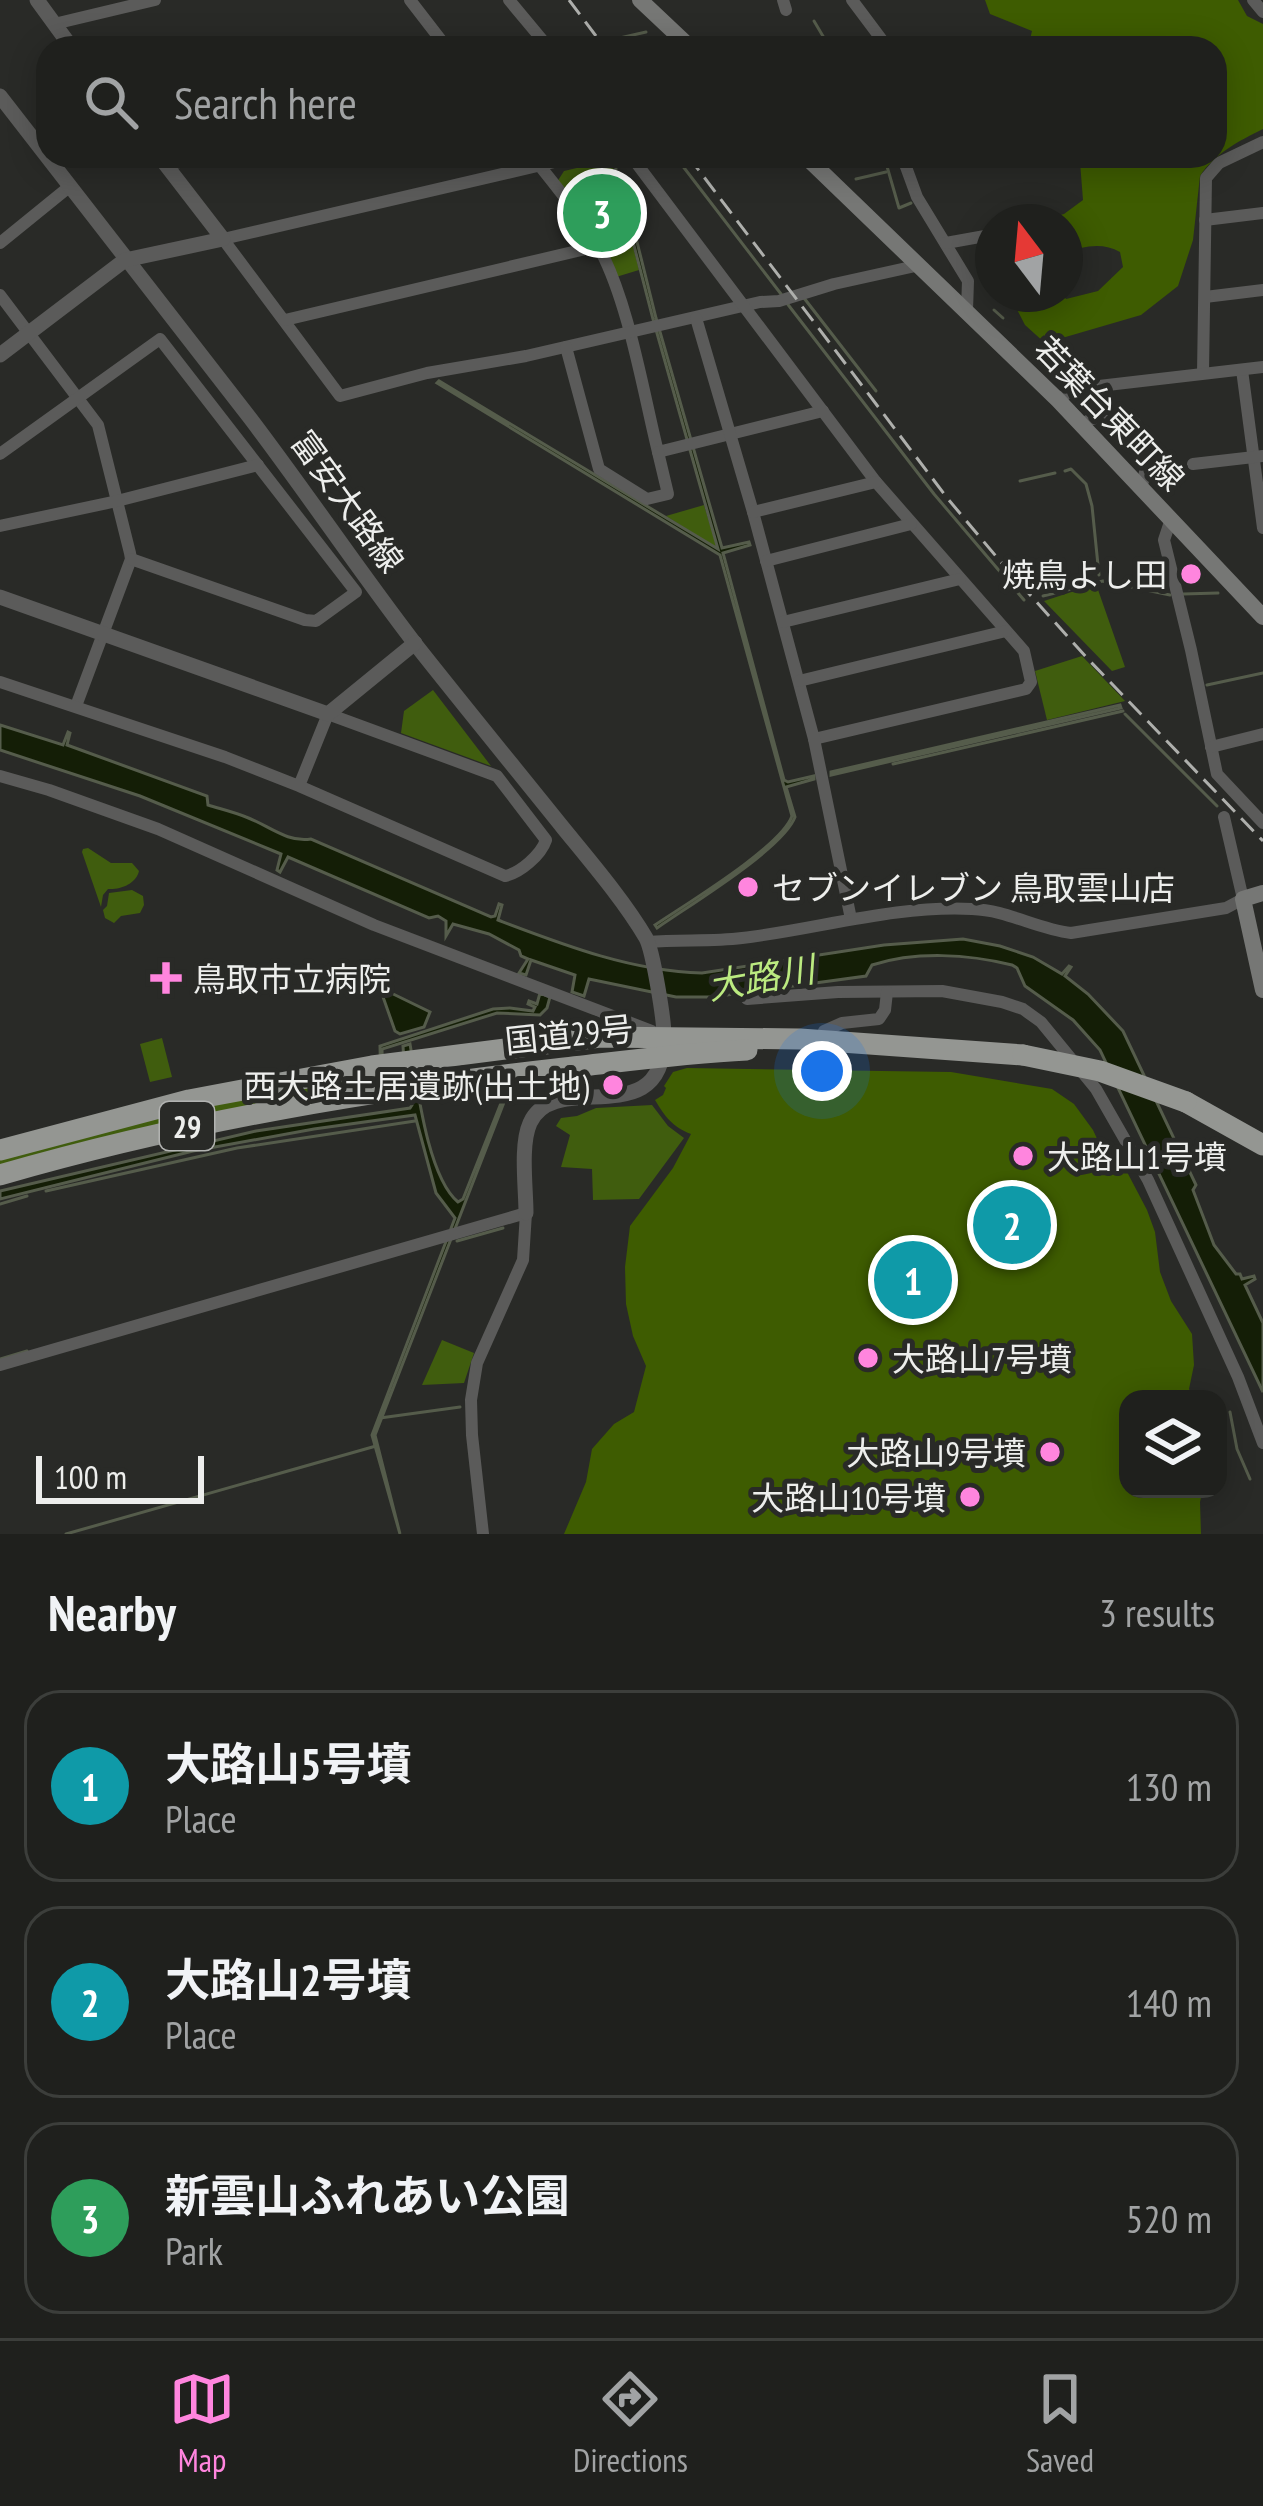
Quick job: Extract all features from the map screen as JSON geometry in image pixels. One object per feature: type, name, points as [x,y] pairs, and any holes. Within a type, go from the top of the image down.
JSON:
[{"type":"highway","name":"国道29号","points":[[0,1175],[195,1125],[503,1075],[662,1035]]},
{"type":"highway","name":"国道29号","points":[[0,1150],[189,1100],[372,1066],[600,1036],[662,1035],[800,1039],[1023,1055],[1100,1071],[1186,1102],[1263,1144]]},
{"type":"main road","points":[[640,0],[678,36]]},
{"type":"main road","name":"若葉台東町線","points":[[819,168],[1058,400],[1263,617]]},
{"type":"main road","points":[[1263,893],[1243,899],[1263,990]]},
{"type":"street","points":[[37,0],[62,36]]},
{"type":"street","points":[[53,24],[155,0]]},
{"type":"street","points":[[410,0],[438,36]]},
{"type":"street","points":[[509,0],[539,36]]},
{"type":"street","points":[[852,0],[879,36]]},
{"type":"street","points":[[1252,0],[1263,12]]},
{"type":"street","name":"富安大路線","points":[[0,96],[36,143]]},
{"type":"street","points":[[1227,159],[1263,142]]},
{"type":"street","name":"富安大路線","points":[[55,168],[251,420],[415,644],[649,942]]},
{"type":"street","points":[[168,168],[340,396],[920,265]]},
{"type":"street","points":[[0,355],[125,260],[512,168]]},
{"type":"street","points":[[540,168],[608,267],[668,494],[647,499],[598,469],[566,347]]},
{"type":"street","points":[[640,168],[876,482],[1024,651],[1031,682],[1026,689],[814,739]]},
{"type":"street","points":[[906,168],[917,197],[968,280],[967,310]]},
{"type":"street","points":[[1203,373],[1206,178],[1215,168]]},
{"type":"street","points":[[0,243],[69,187]]},
{"type":"street","points":[[1205,220],[1263,213]]},
{"type":"street","points":[[946,243],[975,238]]},
{"type":"street","points":[[285,320],[598,246]]},
{"type":"street","points":[[1205,297],[1263,290]]},
{"type":"street","points":[[0,296],[98,424],[130,559],[76,706]]},
{"type":"street","points":[[696,318],[814,739],[851,919]]},
{"type":"street","points":[[0,454],[160,339],[356,592],[316,621],[305,620],[130,559]]},
{"type":"street","points":[[1058,400],[1073,388],[1263,367]]},
{"type":"street","points":[[1241,370],[1258,456],[1263,528]]},
{"type":"street","points":[[658,452],[824,411]]},
{"type":"street","points":[[1081,424],[1098,415],[1136,423],[1148,469],[1141,488]]},
{"type":"street","points":[[1193,464],[1258,456]]},
{"type":"street","points":[[0,526],[258,465]]},
{"type":"street","points":[[753,512],[876,482]]},
{"type":"street","points":[[1171,519],[1164,540],[1216,774],[1263,823]]},
{"type":"street","points":[[766,561],[911,524]]},
{"type":"street","points":[[783,622],[960,579]]},
{"type":"street","points":[[0,597],[497,776],[546,840],[514,874],[505,876],[298,786],[0,682]]},
{"type":"street","points":[[799,681],[1006,631]]},
{"type":"street","points":[[298,786],[328,714],[415,644]]},
{"type":"street","points":[[1211,747],[1263,734]]},
{"type":"street","points":[[0,776],[158,829],[374,925],[662,1035]]},
{"type":"street","points":[[482,1534],[471,1400],[477,1364],[524,1260],[529,1124],[552,1104],[638,1092],[654,1077],[662,1035],[649,942],[741,938],[913,910],[977,909],[1071,933],[1226,908],[1243,899],[1224,817]]},
{"type":"street","points":[[747,998],[942,991],[1002,1002],[1041,1022],[1096,1088],[1148,1180],[1263,1443]]},
{"type":"street","points":[[824,1031],[842,1023],[879,1019],[886,992]]},
{"type":"street","points":[[0,1365],[526,1213]]},
{"type":"green space","points":[[985,0],[1238,0],[1247,16],[1263,24],[1263,129],[1227,149],[1227,36],[1031,36],[1032,31],[990,14]]},
{"type":"green space","points":[[613,168],[639,270],[616,277],[604,244],[557,182],[564,171]]},
{"type":"green space","points":[[1080,168],[1206,168],[1200,176],[1193,240],[1178,286],[1141,315],[1045,343],[1018,312],[1083,312],[1083,295],[1098,291],[1123,267],[1120,252],[1083,248],[1083,204],[1078,204],[1083,200]]},
{"type":"green space","points":[[704,505],[717,548],[666,516]]},
{"type":"green space","points":[[1096,584],[1125,667],[1112,671],[1044,601]]},
{"type":"green space","points":[[1082,656],[1125,701],[1047,720],[1035,671]]},
{"type":"green space","points":[[433,690],[491,766],[401,733],[404,711]]},
{"type":"green space","points":[[88,848],[111,863],[132,863],[139,871],[127,885],[108,889],[101,907],[82,852]]},
{"type":"green space","points":[[132,890],[143,896],[140,913],[121,916],[114,923],[105,918],[109,893]]},
{"type":"green space","points":[[162,1038],[172,1077],[150,1082],[140,1044]]},
{"type":"green space","points":[[687,1068],[951,1072],[1052,1089],[1074,1104],[1100,1145],[1126,1170],[1147,1210],[1160,1272],[1192,1334],[1190,1390],[1119,1390],[1119,1498],[1201,1498],[1201,1534],[564,1534],[586,1482],[592,1449],[614,1424],[634,1412],[646,1366],[626,1304],[625,1267],[630,1226],[673,1168],[691,1134],[670,1121],[655,1100],[663,1095],[673,1072]]},
{"type":"green space","points":[[360,1075],[363,1087],[0,1166],[0,1157],[187,1108]]},
{"type":"green space","points":[[652,1105],[684,1138],[639,1199],[593,1200],[592,1169],[561,1167],[570,1135],[556,1126],[561,1118],[596,1108]]},
{"type":"green space","points":[[442,1340],[474,1353],[464,1383],[422,1385]]},
{"type":"water","points":[[625,194],[722,548],[750,545],[723,553],[784,780],[814,776],[786,787],[795,817],[773,845],[657,928],[655,925],[752,859],[792,816],[720,555],[437,383],[718,549],[653,319],[621,195]]},
{"type":"water","points":[[1121,708],[831,775],[831,772]]},
{"type":"water","name":"大路川","points":[[0,725],[63,745],[68,732],[67,745],[207,796],[208,805],[286,836],[311,839],[491,917],[502,905],[498,920],[624,962],[702,973],[884,945],[963,939],[1033,957],[1062,974],[1071,967],[1065,976],[1123,1031],[1196,1185],[1193,1190],[1214,1245],[1242,1279],[1254,1276],[1245,1285],[1263,1323],[1263,1392],[1100,1050],[1073,1020],[1025,986],[1012,965],[960,956],[924,956],[872,965],[866,976],[712,997],[676,997],[589,979],[584,996],[572,992],[575,975],[531,960],[526,975],[519,973],[528,959],[489,934],[453,924],[446,936],[446,921],[438,916],[429,918],[288,857],[280,872],[281,854],[140,796],[0,750]]},
{"type":"water","points":[[387,991],[430,1012],[424,1027],[400,1034],[395,1031],[382,994]]},
{"type":"water","points":[[540,993],[550,997],[540,1015],[497,1013],[382,1049],[381,1089],[380,1046],[493,1009],[533,1011],[529,1001],[537,1004]]},
{"type":"water","points":[[410,1044],[431,1151],[447,1189],[458,1202],[508,1092],[375,1435],[400,1534],[372,1435],[455,1218],[436,1193],[415,1115],[193,1151],[0,1199],[0,1191],[256,1131],[410,1108],[403,1046]]},
{"type":"waterway","points":[[814,21],[823,36]]},
{"type":"waterway","points":[[628,36],[646,32]]},
{"type":"waterway","points":[[684,168],[781,294]]},
{"type":"waterway","points":[[887,168],[899,208],[911,203]]},
{"type":"waterway","points":[[856,179],[886,172]]},
{"type":"waterway","points":[[804,298],[876,391]]},
{"type":"waterway","points":[[786,302],[934,494],[1024,600]]},
{"type":"waterway","points":[[996,312],[1003,318]]},
{"type":"waterway","points":[[1058,371],[1061,374]]},
{"type":"waterway","points":[[1065,471],[1071,469],[1086,484],[1099,575]]},
{"type":"waterway","points":[[1020,481],[1055,473]]},
{"type":"waterway","points":[[1043,596],[1103,581],[1170,595]]},
{"type":"waterway","points":[[1183,594],[1218,593]]},
{"type":"waterway","points":[[1207,685],[1263,673]]},
{"type":"waterway","points":[[893,764],[1123,711]]},
{"type":"waterway","points":[[1125,714],[1217,806]]},
{"type":"waterway","points":[[46,1191],[237,1148],[415,1121]]},
{"type":"waterway","points":[[0,1204],[27,1196]]},
{"type":"waterway","points":[[457,1241],[503,1228]]},
{"type":"waterway","points":[[0,1359],[27,1351]]},
{"type":"waterway","points":[[380,1418],[460,1407]]},
{"type":"waterway","points":[[1230,1412],[1237,1449],[1250,1479]]},
{"type":"waterway","points":[[66,1534],[376,1446]]},
{"type":"railway","points":[[569,0],[596,36]]},
{"type":"railway","points":[[697,168],[1005,567],[1263,841]]},
{"type":"place","name":"新雲山ふれあい公園","points":[[602,213]]},
{"type":"place","name":"焼鳥よし田","points":[[1191,574]]},
{"type":"place","name":"セブンイレブン 鳥取雲山店","points":[[748,887]]},
{"type":"place","name":"鳥取市立病院","points":[[166,978]]},
{"type":"place","name":"西大路土居遺跡(出土地)","points":[[613,1085]]},
{"type":"place","name":"大路山1号墳","points":[[1023,1156]]},
{"type":"place","name":"大路山2号墳","points":[[1012,1225]]},
{"type":"place","name":"大路山5号墳","points":[[913,1280]]},
{"type":"place","name":"大路山7号墳","points":[[868,1358]]},
{"type":"place","name":"大路山9号墳","points":[[1050,1452]]},
{"type":"place","name":"大路山10号墳","points":[[970,1497]]}]
